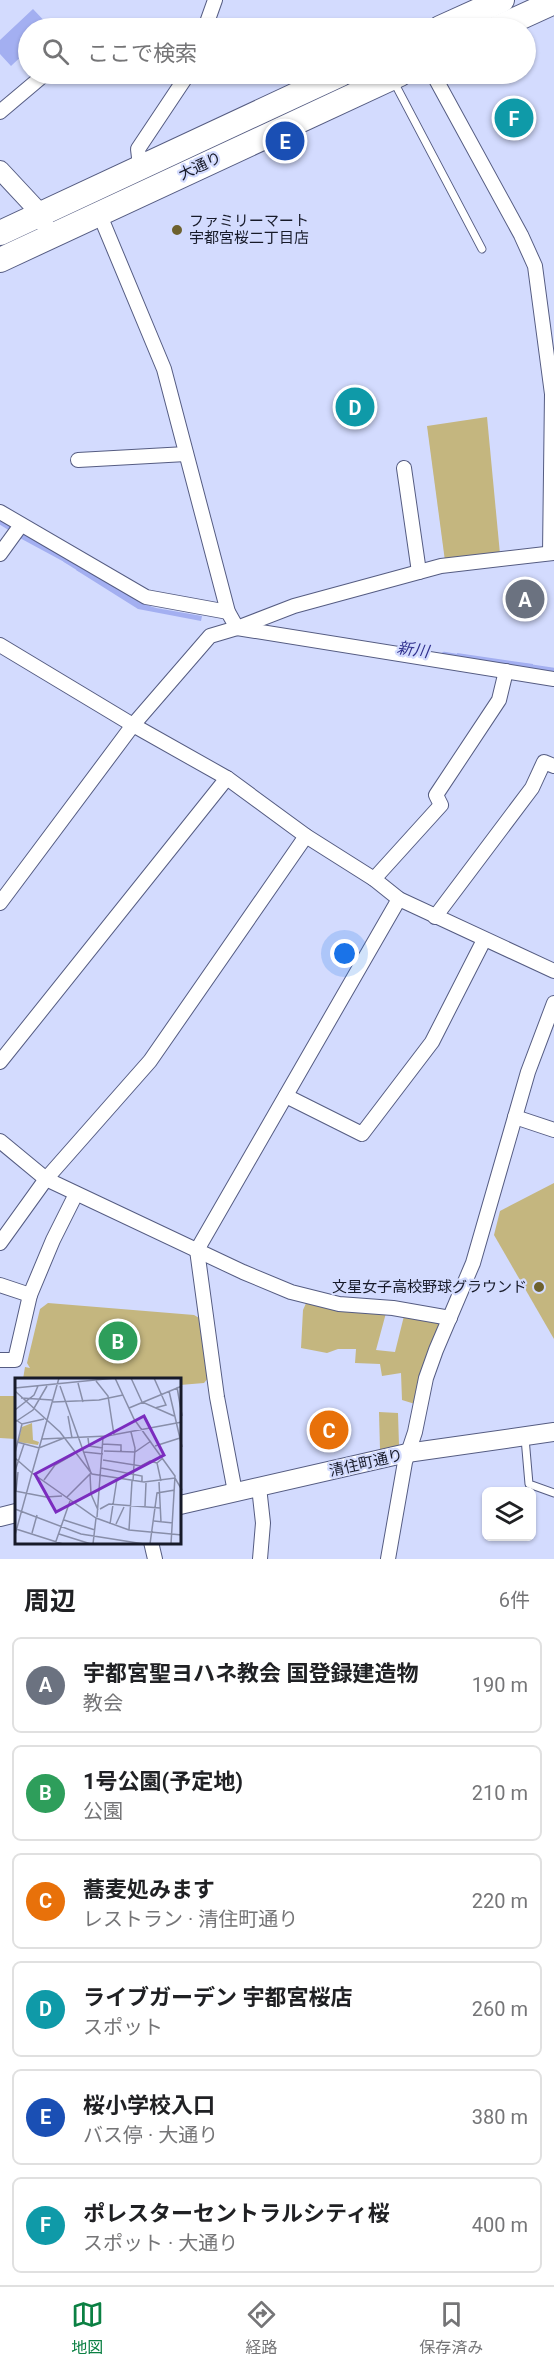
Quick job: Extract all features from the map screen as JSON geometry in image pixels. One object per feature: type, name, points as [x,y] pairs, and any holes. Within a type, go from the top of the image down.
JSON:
[{"type":"highway","points":[[462,18],[502,0]]},
{"type":"highway","points":[[519,18],[554,2]]},
{"type":"highway","name":"大通り","points":[[0,260],[45,225],[140,166],[319,84]]},
{"type":"highway","name":"大通り","points":[[0,233],[99,213],[376,84]]},
{"type":"street","points":[[209,18],[215,0]]},
{"type":"street","points":[[0,112],[33,84]]},
{"type":"street","points":[[140,166],[138,149],[181,84]]},
{"type":"street","points":[[0,903],[5,886],[133,725],[210,636],[294,606],[441,566],[552,553],[552,394],[547,307],[535,266],[521,235],[438,84]]},
{"type":"street","points":[[0,170],[45,225]]},
{"type":"street","points":[[99,213],[164,369],[228,612],[237,628]]},
{"type":"street","points":[[78,460],[186,454]]},
{"type":"street","points":[[404,468],[419,572]]},
{"type":"street","points":[[0,512],[18,529],[146,597],[228,612]]},
{"type":"street","points":[[0,554],[18,529]]},
{"type":"street","points":[[237,628],[554,679]]},
{"type":"street","points":[[0,645],[227,778],[306,836],[374,879],[399,899],[554,971]]},
{"type":"street","points":[[374,879],[441,805],[436,795],[499,700],[506,670]]},
{"type":"street","points":[[435,917],[532,788],[544,762],[554,766]]},
{"type":"street","points":[[0,1062],[227,778]]},
{"type":"street","points":[[0,1243],[46,1179],[150,1061],[306,836]]},
{"type":"street","points":[[235,1492],[217,1397],[197,1250],[399,899]]},
{"type":"street","points":[[286,1096],[362,1134],[432,1042],[484,940]]},
{"type":"street","points":[[388,1559],[407,1453],[415,1432],[426,1378],[482,1238],[528,1072],[554,1003]]},
{"type":"street","points":[[515,1117],[554,1130]]},
{"type":"street","points":[[0,1141],[46,1179],[243,1272],[291,1292],[339,1304],[393,1308],[450,1318]]},
{"type":"street","points":[[0,1360],[15,1360],[30,1295],[53,1240],[76,1194]]},
{"type":"street","points":[[0,1285],[30,1295]]},
{"type":"street","name":"清住町通り","points":[[182,1505],[407,1453],[554,1432]]},
{"type":"street","points":[[259,1487],[263,1523],[260,1559]]},
{"type":"street","points":[[0,1517],[15,1513]]},
{"type":"street","points":[[151,1544],[155,1559]]},
{"type":"lane","points":[[400,84],[482,249]]},
{"type":"lane","points":[[525,1435],[527,1480],[533,1486],[554,1493]]},
{"type":"shaded area","points":[[487,417],[500,554],[445,561],[427,426]]},
{"type":"shaded area","name":"文星女子高校野球グラウンド","points":[[554,1183],[554,1339],[494,1235],[500,1211]]},
{"type":"shaded area","points":[[307,1301],[340,1311],[386,1313],[376,1350],[395,1352],[404,1316],[440,1323],[415,1404],[402,1400],[401,1373],[382,1376],[380,1364],[355,1363],[356,1349],[338,1349],[327,1353],[301,1348],[303,1310]]},
{"type":"shaded area","points":[[48,1303],[194,1315],[201,1319],[209,1377],[204,1383],[182,1385],[182,1378],[23,1378],[25,1367],[30,1368],[27,1363],[40,1309]]},
{"type":"shaded area","points":[[0,1396],[15,1396],[15,1439],[0,1438]]},
{"type":"shaded area","points":[[379,1412],[398,1413],[399,1446],[380,1450]]},
{"type":"water","points":[[33,9],[42,18],[23,18]]},
{"type":"water","points":[[18,23],[18,59],[11,66],[0,54],[0,40]]},
{"type":"water","points":[[21,532],[70,560],[68,564],[18,537]]},
{"type":"water","points":[[79,565],[141,603],[202,616],[201,621],[138,609],[76,570]]},
{"type":"water","points":[[457,653],[533,664],[533,669],[458,658]]},
{"type":"waterway","name":"新川","points":[[0,522],[13,530]]},
{"type":"waterway","name":"新川","points":[[65,560],[81,570]]},
{"type":"waterway","name":"新川","points":[[399,647],[418,650]]},
{"type":"waterway","name":"新川","points":[[444,654],[462,657]]},
{"type":"waterway","name":"新川","points":[[527,666],[554,670]]},
{"type":"place","name":"ポレスターセントラルシティ桜","points":[[514,118]]},
{"type":"place","name":"桜小学校入口","points":[[285,141]]},
{"type":"place","name":"ファミリーマート 宇都宮桜二丁目店","points":[[177,230]]},
{"type":"place","name":"ライブガーデン 宇都宮桜店","points":[[355,407]]},
{"type":"place","name":"宇都宮聖ヨハネ教会 国登録建造物","points":[[525,599]]},
{"type":"place","name":"文星女子高校野球グラウンド","points":[[539,1287]]},
{"type":"place","name":"1号公園(予定地)","points":[[118,1341]]},
{"type":"place","name":"蕎麦処みます","points":[[329,1430]]}]
